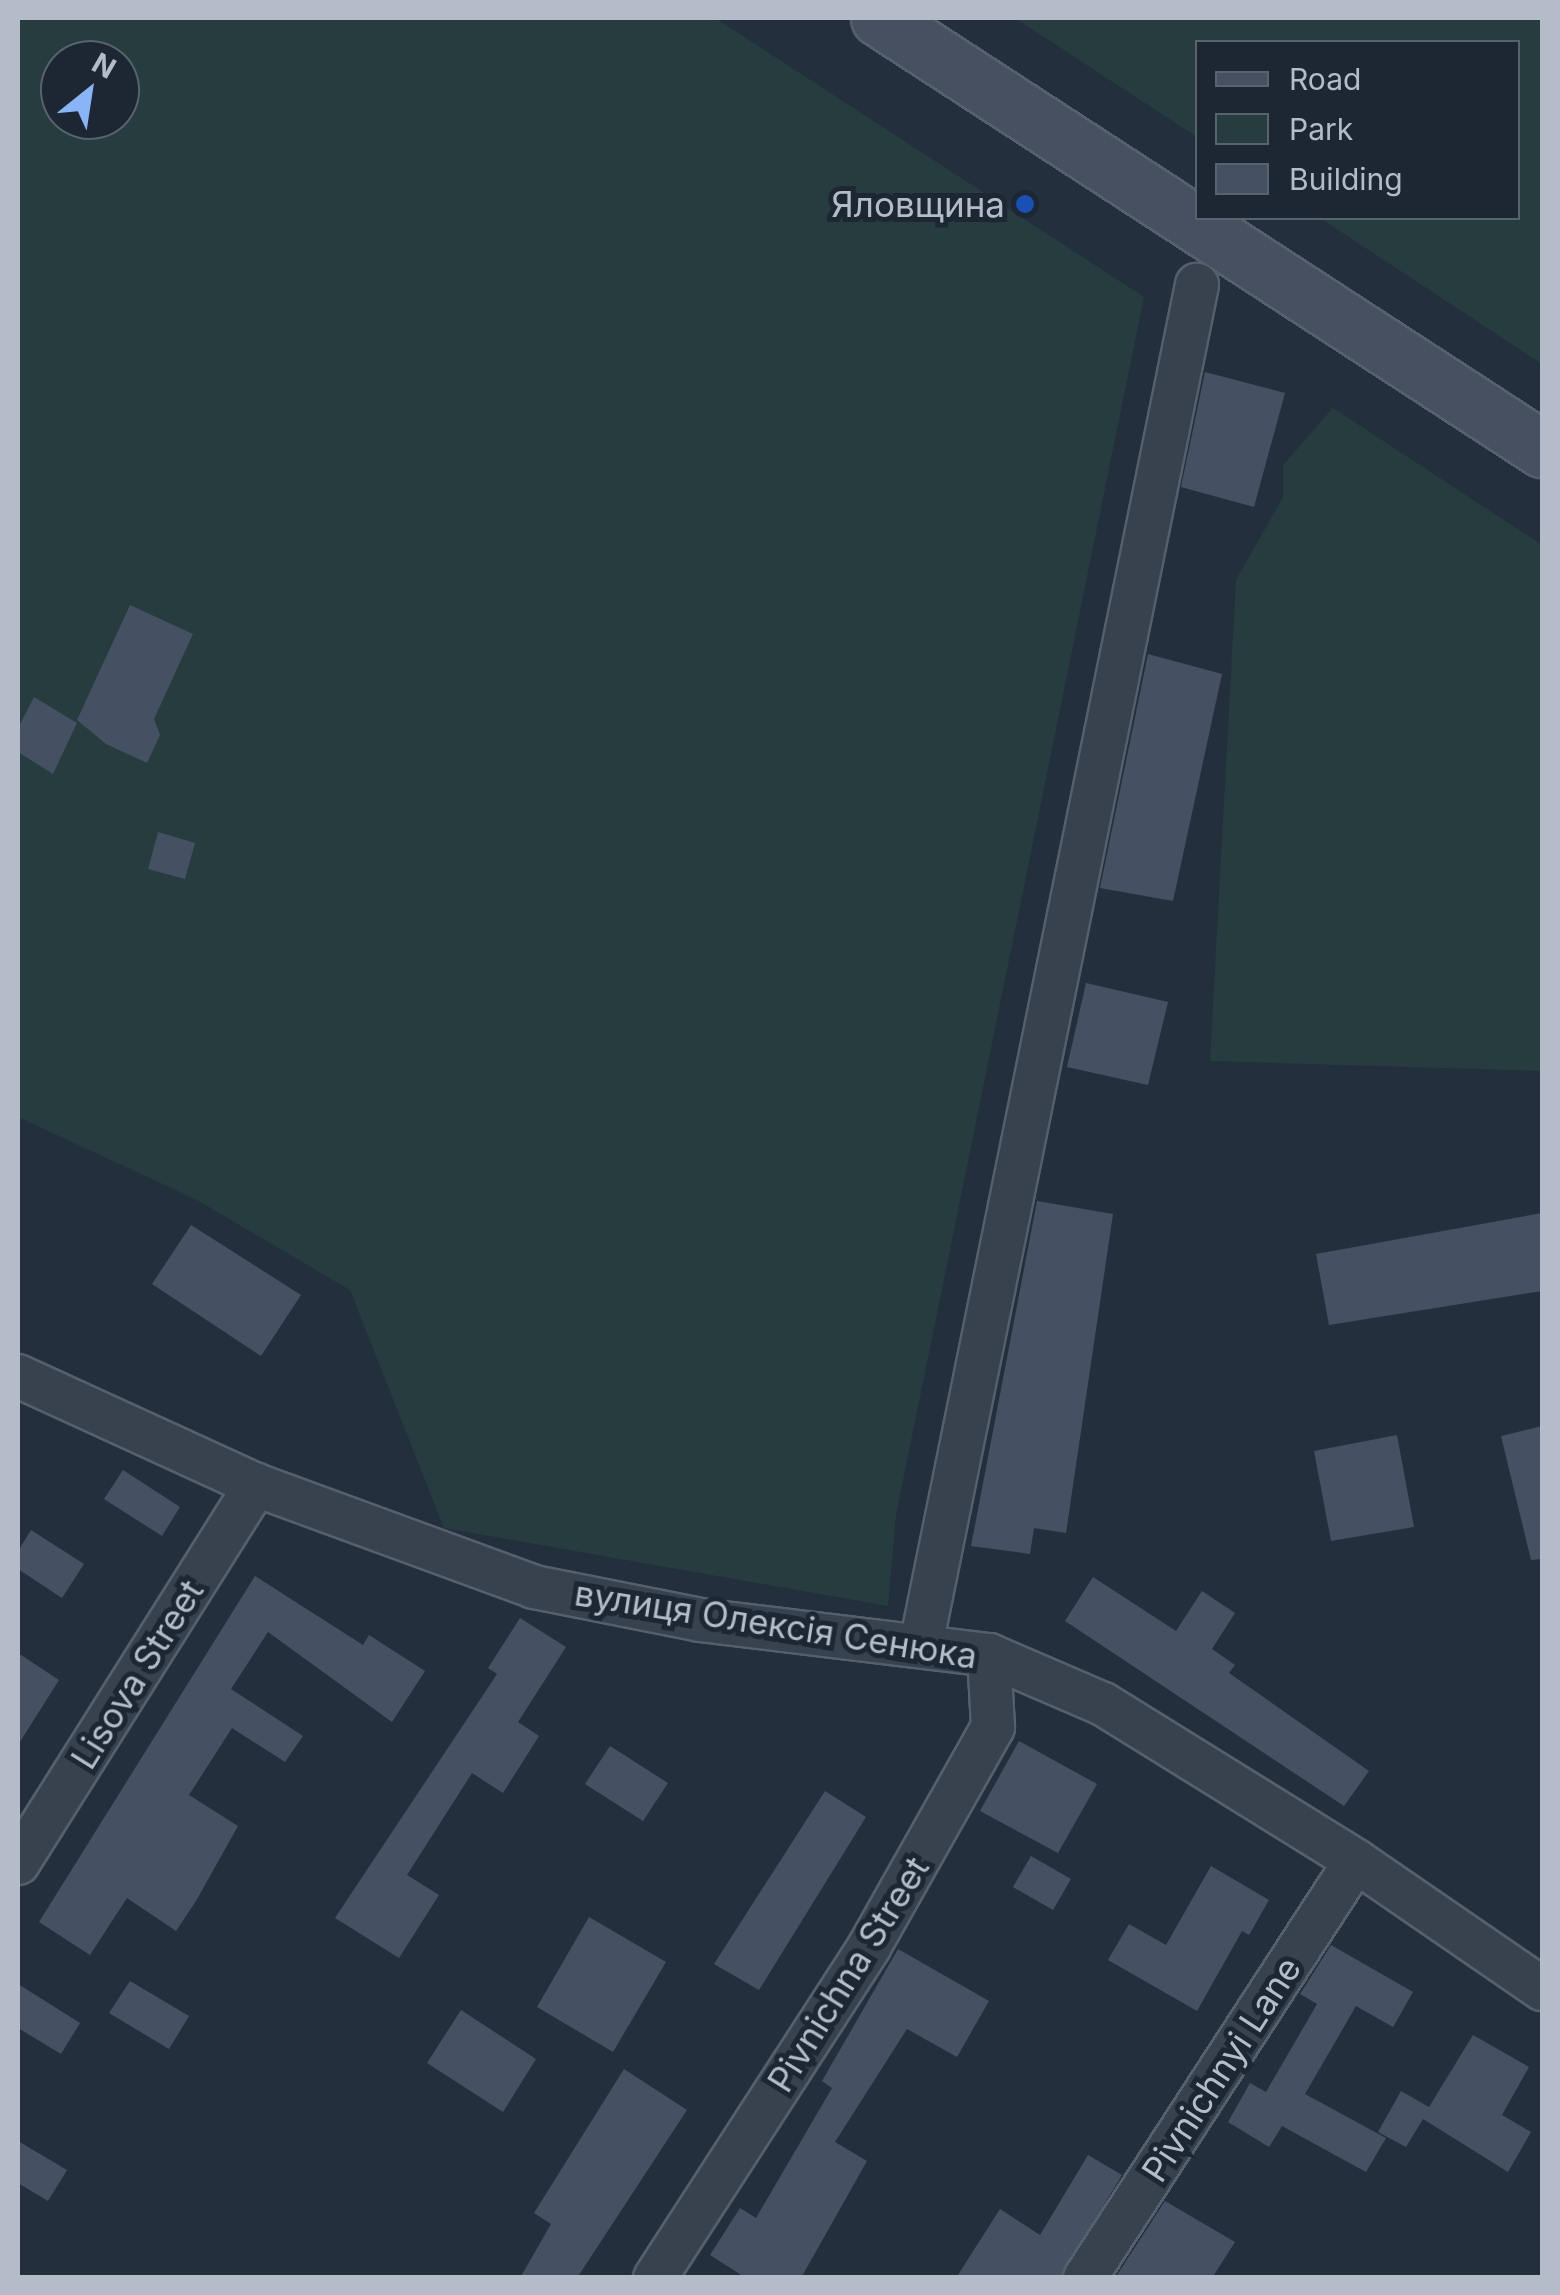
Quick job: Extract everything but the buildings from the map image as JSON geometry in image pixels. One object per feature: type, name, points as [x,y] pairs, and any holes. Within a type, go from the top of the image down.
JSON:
[{"type":"main road","points":[[879,18],[1542,449]]},
{"type":"street","points":[[922,1645],[1197,285]]},
{"type":"street","name":"вулиця Олексія Сенюка","points":[[18,1376],[256,1484],[534,1587],[700,1620],[989,1655],[1102,1704],[1356,1861],[1542,1989]]},
{"type":"street","name":"Lisova Street","points":[[18,1862],[256,1484]]},
{"type":"street","name":"Pivnichna Street","points":[[655,2278],[870,1947],[993,1727],[989,1655]]},
{"type":"street","name":"Pivnichnyi Lane","points":[[1085,2278],[1356,1861]]},
{"type":"green space","points":[[18,18],[715,18],[1144,297],[896,1515],[888,1606],[444,1528],[350,1290],[197,1200],[18,1117]]},
{"type":"green space","points":[[1015,18],[1542,18],[1542,364],[1323,220],[1520,220],[1520,40],[1195,40],[1195,136]]},
{"type":"green space","points":[[1333,408],[1542,545],[1542,1071],[1210,1061],[1236,580],[1283,497],[1283,465]]},
{"type":"place","name":"Яловщина","points":[[1025,204]]}]
